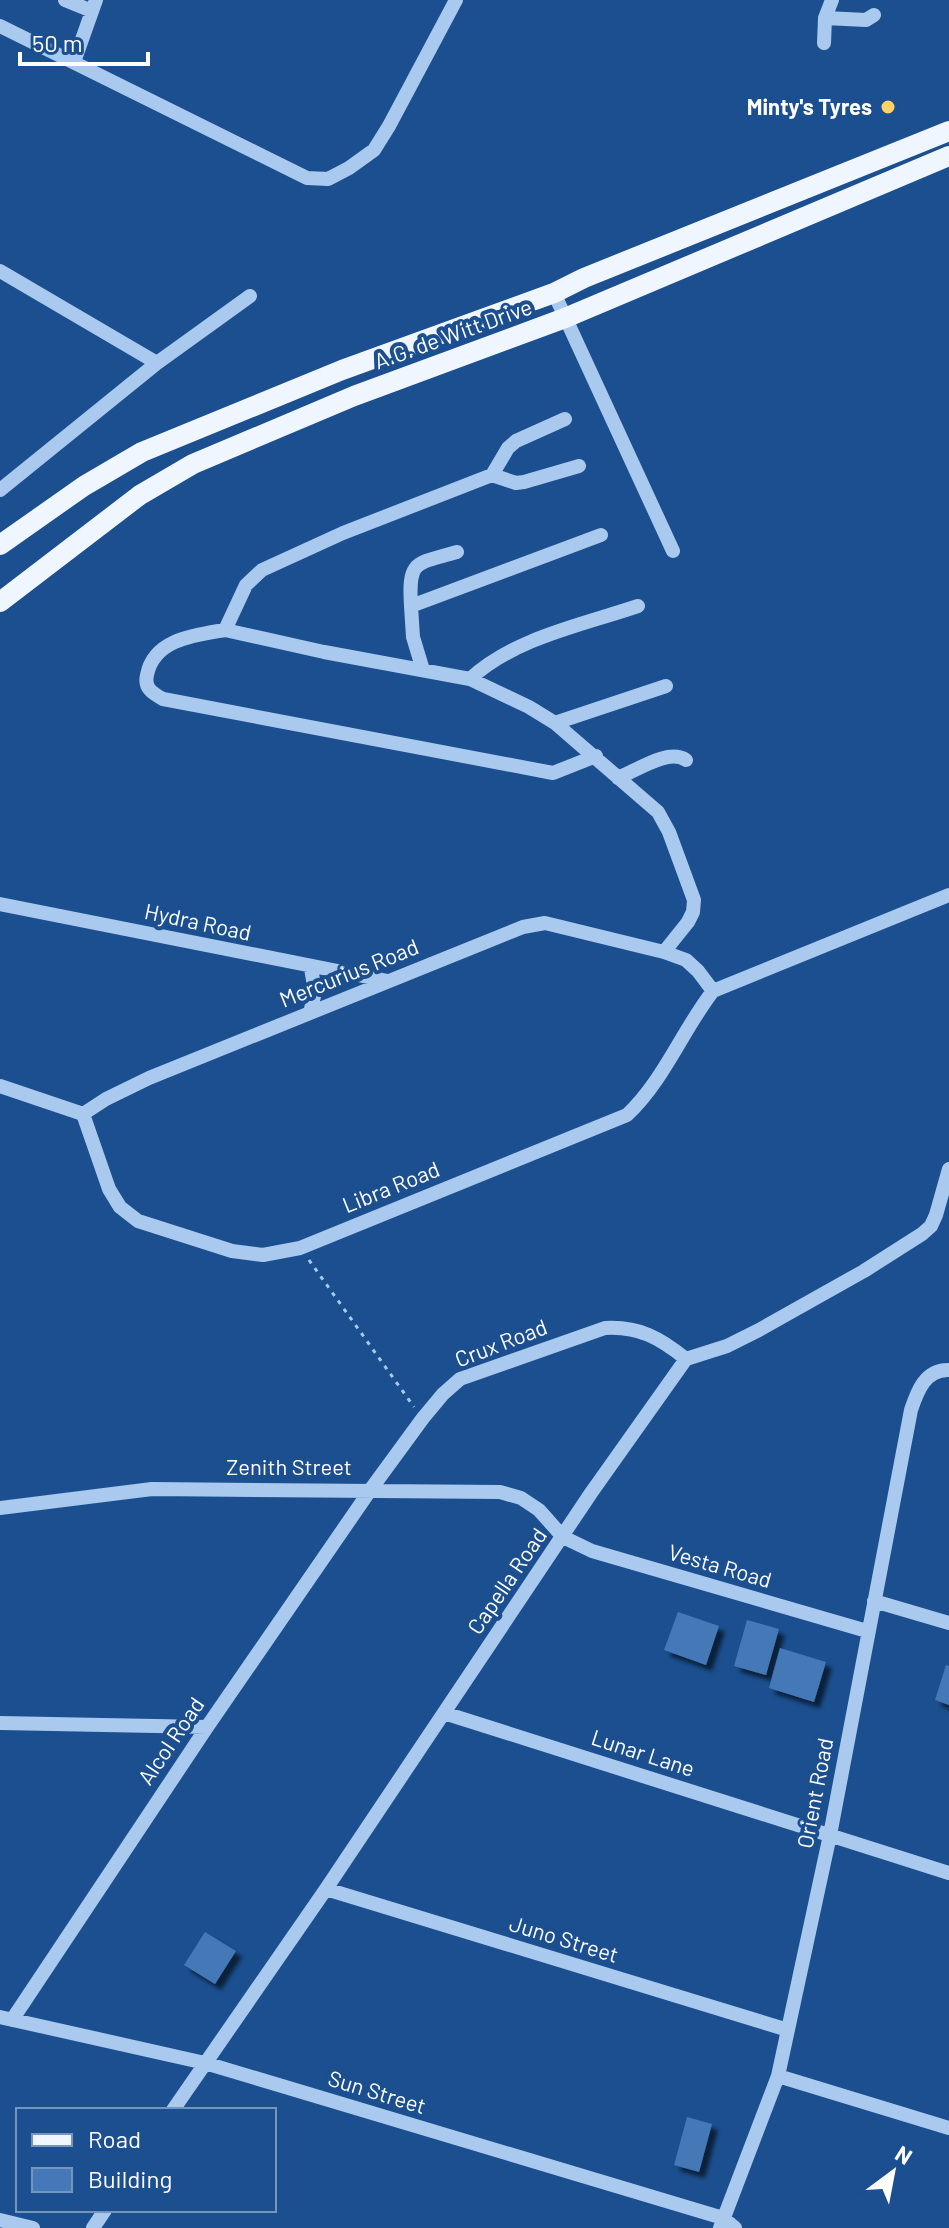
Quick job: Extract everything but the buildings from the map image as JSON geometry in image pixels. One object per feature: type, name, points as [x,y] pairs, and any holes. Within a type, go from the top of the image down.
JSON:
[{"type":"main road","name":"A.G. de Witt Drive","points":[[0,545],[84,486],[142,452],[342,370],[554,293],[598,272],[949,131]]},
{"type":"main road","name":"A.G. de Witt Drive","points":[[0,602],[140,495],[193,464],[290,421],[565,318],[949,156]]},
{"type":"main road","points":[[852,170],[861,193]]},
{"type":"main road","points":[[342,370],[354,396]]},
{"type":"main road","points":[[278,396],[290,421]]},
{"type":"street","points":[[65,0],[94,6],[74,62]]},
{"type":"street","points":[[0,26],[307,178],[328,179],[374,150],[456,0]]},
{"type":"street","points":[[824,43],[825,18],[832,0]]},
{"type":"street","points":[[825,18],[866,20],[874,15]]},
{"type":"street","points":[[0,271],[157,363]]},
{"type":"street","points":[[554,293],[673,551]]},
{"type":"street","points":[[0,490],[157,363],[250,296]]},
{"type":"street","points":[[225,630],[246,585],[262,570],[343,533],[492,475],[508,448],[516,441],[565,419]]},
{"type":"street","points":[[492,475],[516,483],[579,466]]},
{"type":"street","points":[[411,606],[601,535]]},
{"type":"street","points":[[423,670],[413,637],[410,580],[413,569],[421,562],[457,552]]},
{"type":"street","points":[[470,679],[485,665],[512,650],[638,606]]},
{"type":"street","points":[[596,756],[553,773],[163,699],[150,692],[145,681],[149,665],[172,642],[225,630],[470,679],[529,707],[555,723],[596,756],[658,812],[669,832],[694,900],[688,922],[664,952]]},
{"type":"street","points":[[555,723],[666,686]]},
{"type":"street","points":[[618,778],[669,756],[680,756],[686,760]]},
{"type":"street","points":[[713,991],[949,895]]},
{"type":"street","name":"Hydra Road","points":[[0,904],[388,981]]},
{"type":"street","name":"Mercurius Road","points":[[83,1114],[149,1078],[523,927],[545,923],[664,952],[686,960],[713,991]]},
{"type":"street","points":[[310,1013],[315,992],[311,968]]},
{"type":"street","name":"Libra Road","points":[[83,1114],[109,1189],[120,1207],[138,1221],[232,1251],[263,1255],[300,1248],[627,1115],[654,1086],[694,1016],[713,991]]},
{"type":"street","points":[[0,1086],[83,1114]]},
{"type":"street","points":[[686,1359],[727,1346],[759,1330],[864,1271],[922,1234],[931,1226],[936,1215],[949,1169]]},
{"type":"street","name":"Crux Road","points":[[371,1489],[423,1418],[460,1379],[605,1328],[640,1330],[662,1340],[686,1359]]},
{"type":"street","name":"Capella Road","points":[[174,2108],[686,1359]]},
{"type":"street","name":"Orient Road","points":[[726,2225],[778,2076],[830,1835],[911,1410],[917,1391],[928,1376],[946,1370]]},
{"type":"street","name":"Zenith Street","points":[[0,1508],[152,1489],[500,1492],[521,1498],[539,1510],[563,1537]]},
{"type":"street","name":"Alcol Road","points":[[6,2018],[371,1489]]},
{"type":"street","name":"Vesta Road","points":[[563,1537],[592,1551],[639,1566],[867,1631]]},
{"type":"street","points":[[874,1601],[949,1623]]},
{"type":"street","name":"Lunar Lane","points":[[444,1713],[949,1873]]},
{"type":"street","points":[[0,1723],[207,1727]]},
{"type":"street","name":"Juno Street","points":[[326,1889],[788,2030]]},
{"type":"street","name":"Sun Street","points":[[6,2018],[205,2063],[726,2225]]},
{"type":"street","points":[[778,2076],[949,2128]]},
{"type":"street","points":[[0,2220],[33,2228]]},
{"type":"path","points":[[300,1248],[423,1418]]},
{"type":"place","name":"Minty's Tyres","points":[[888,107]]}]
